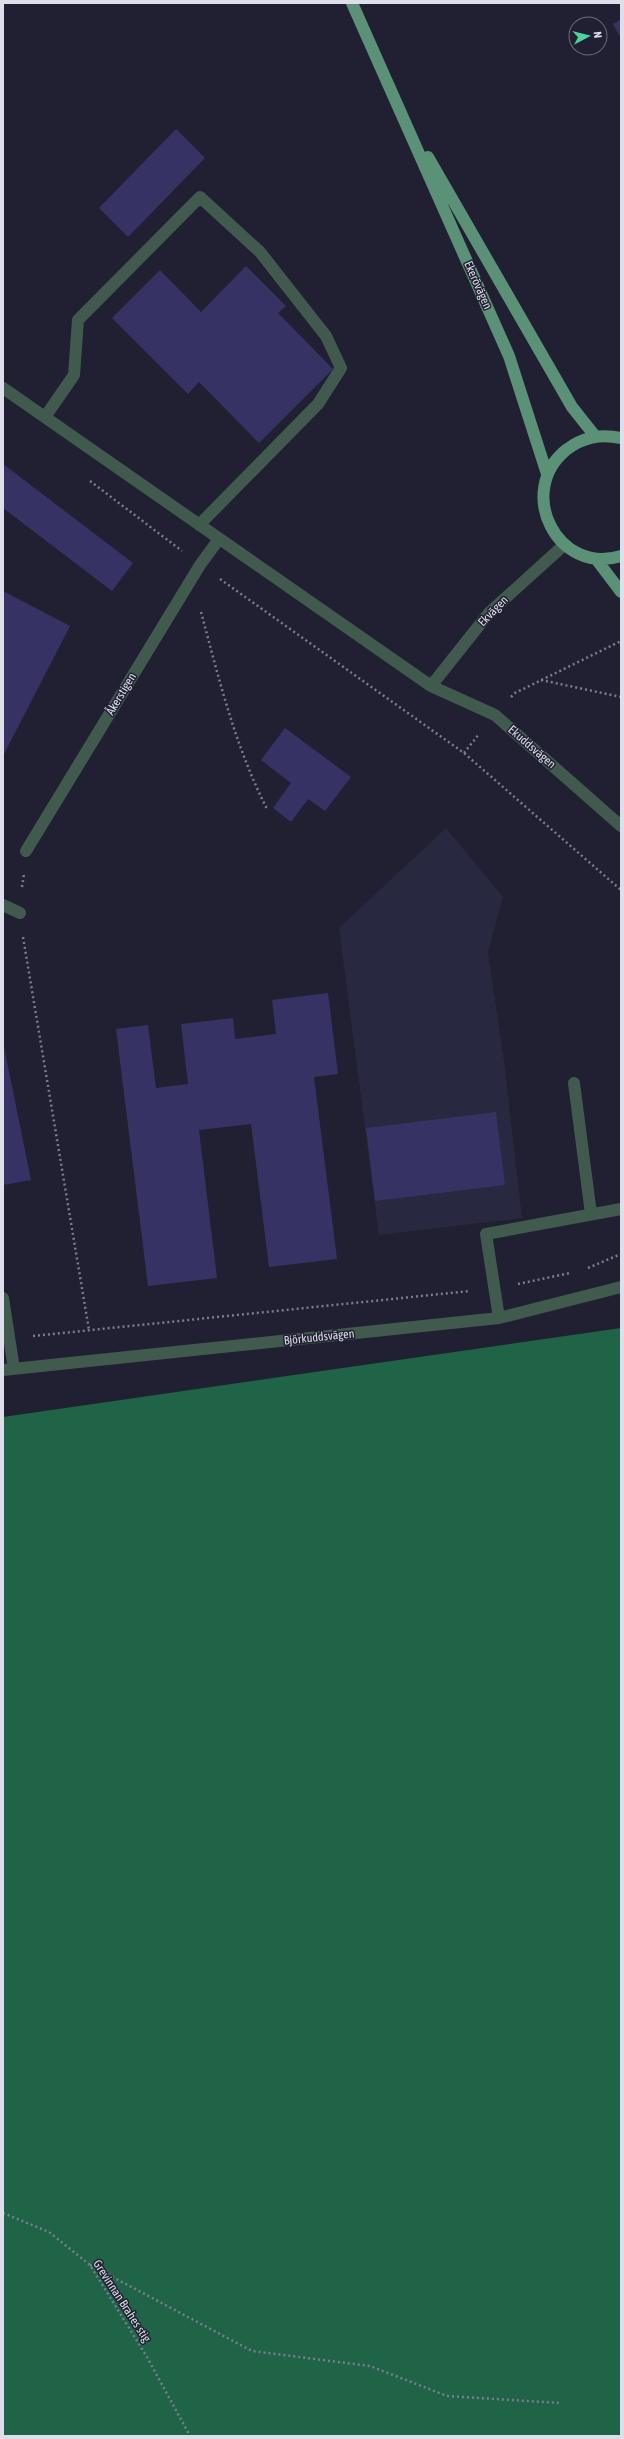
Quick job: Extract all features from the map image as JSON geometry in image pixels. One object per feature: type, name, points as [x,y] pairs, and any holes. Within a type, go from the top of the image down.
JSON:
[{"type":"main road","name":"Ekerövägen","points":[[352,3],[510,356],[547,474]]},
{"type":"main road","name":"Ekerövägen","points":[[396,101],[572,407],[595,436]]},
{"type":"main road","points":[[621,438],[595,436],[569,448],[557,458],[547,474],[542,493],[544,512],[552,530],[564,545],[579,554],[596,559],[621,556]]},
{"type":"main road","points":[[596,559],[621,592]]},
{"type":"street","points":[[45,417],[74,375],[78,320],[200,197],[260,252],[326,336],[341,368],[318,404],[199,525]]},
{"type":"street","points":[[3,388],[431,686]]},
{"type":"street","name":"Åkerstigen","points":[[26,851],[200,565],[219,539]]},
{"type":"street","name":"Ekvägen","points":[[431,686],[488,613],[564,545]]},
{"type":"street","name":"Ekuddsvägen","points":[[431,686],[495,715],[621,826]]},
{"type":"street","points":[[3,905],[20,913]]},
{"type":"street","points":[[574,1083],[591,1214]]},
{"type":"street","points":[[500,1318],[486,1234],[621,1209]]},
{"type":"street","name":"Björkuddsvägen","points":[[3,1298],[10,1339],[9,1370],[500,1318],[621,1287]]},
{"type":"path","points":[[89,480],[200,565],[464,753],[621,890]]},
{"type":"path","points":[[192,578],[229,719],[252,780],[267,809]]},
{"type":"path","points":[[464,753],[514,693],[621,641]]},
{"type":"path","points":[[541,680],[621,697]]},
{"type":"path","points":[[26,851],[20,913],[89,1330]]},
{"type":"path","points":[[586,1269],[621,1254]]},
{"type":"path","points":[[10,1339],[494,1288],[571,1272]]},
{"type":"path","name":"Grevinnan Brahes stig","points":[[3,2213],[49,2232],[90,2265],[147,2357],[190,2436]]},
{"type":"path","points":[[90,2265],[252,2351],[370,2366],[447,2396],[560,2403]]},
{"type":"shaded area","points":[[446,828],[503,897],[488,952],[505,1068],[522,1218],[379,1235],[339,928]]},
{"type":"green space","points":[[621,1328],[621,2436],[3,2436],[3,1417]]},
{"type":"building","points":[[621,19],[621,38],[613,24]]},
{"type":"building","points":[[176,129],[205,158],[128,237],[99,208]]},
{"type":"building","points":[[246,266],[286,306],[278,313],[333,369],[259,443],[199,382],[188,394],[112,318],[160,270],[201,312]]},
{"type":"building","points":[[3,464],[133,563],[112,591],[3,508]]},
{"type":"building","points":[[3,591],[70,626],[3,756]]},
{"type":"building","points":[[285,728],[351,777],[325,811],[308,799],[291,822],[273,808],[291,783],[261,760]]},
{"type":"building","points":[[328,993],[338,1074],[314,1077],[337,1259],[269,1267],[251,1124],[199,1130],[217,1278],[148,1286],[116,1029],[148,1025],[156,1088],[188,1084],[181,1024],[233,1018],[235,1039],[276,1034],[272,1000]]},
{"type":"building","points":[[3,1042],[31,1180],[3,1185]]},
{"type":"building","points":[[496,1112],[505,1185],[375,1201],[366,1128]]}]
